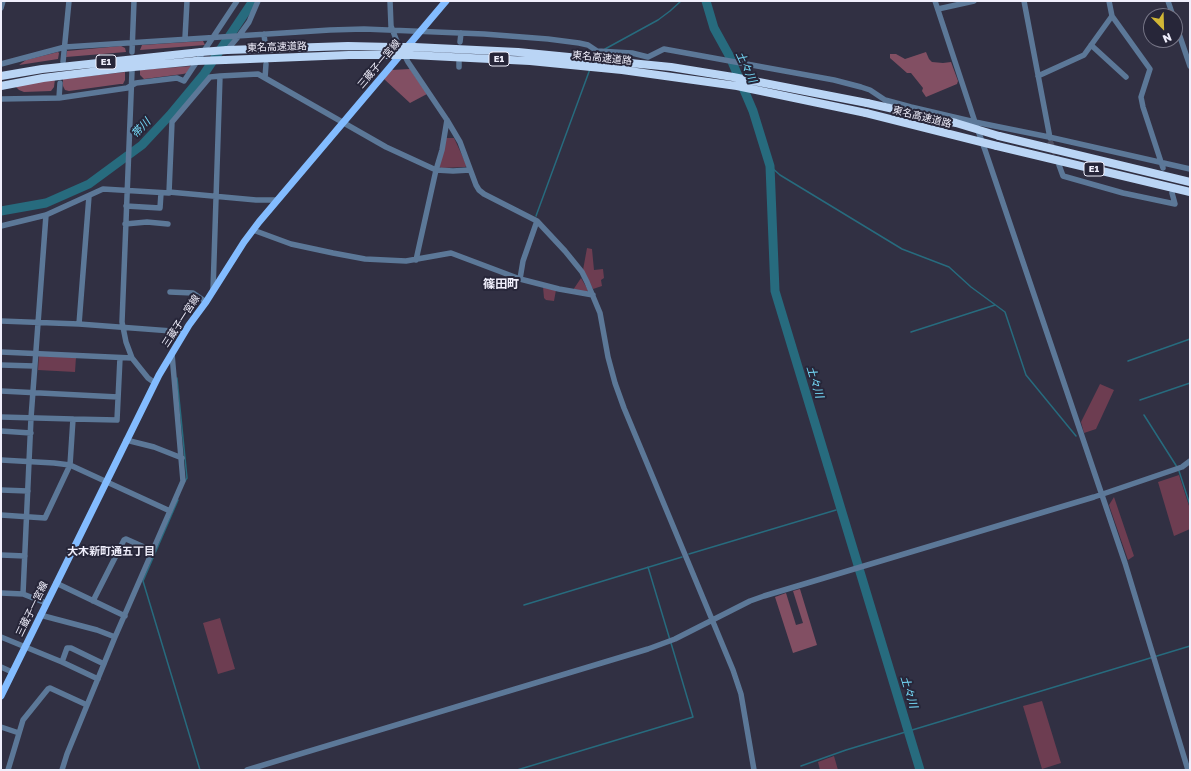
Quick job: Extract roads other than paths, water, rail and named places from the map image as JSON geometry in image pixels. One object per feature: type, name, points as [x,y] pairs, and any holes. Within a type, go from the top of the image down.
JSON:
[{"type":"highway","name":"東名高速道路","points":[[1,86],[12,79],[42,69],[201,52],[348,46],[391,51]]},
{"type":"highway","name":"東名高速道路","points":[[1,76],[12,79],[196,61],[349,55],[391,51],[413,51],[479,58],[650,64],[733,76],[867,103],[1190,182]]},
{"type":"highway","name":"東名高速道路","points":[[587,62],[649,74],[738,86],[866,113],[1190,192]]},
{"type":"main road","name":"三蔵子一宮線","points":[[1,696],[126,440],[155,383],[185,332],[253,230],[342,122],[446,1]]},
{"type":"street","points":[[1,8],[3,1]]},
{"type":"street","points":[[63,62],[69,1]]},
{"type":"street","points":[[132,52],[134,1]]},
{"type":"street","points":[[185,38],[187,1]]},
{"type":"street","points":[[1,99],[59,98],[127,88],[136,83],[177,78],[184,82],[237,1]]},
{"type":"street","points":[[226,50],[249,22],[258,1]]},
{"type":"street","points":[[390,1],[392,30],[408,62],[460,142],[476,185],[484,194],[537,221],[565,250],[582,272],[593,295],[600,313],[608,357],[615,383],[624,408],[733,670],[741,694],[754,770]]},
{"type":"street","points":[[935,1],[1102,494],[1188,770]]},
{"type":"street","points":[[938,9],[974,1]]},
{"type":"street","points":[[1024,1],[1050,139]]},
{"type":"street","points":[[1109,1],[1112,16],[1150,69],[1141,97],[1163,168]]},
{"type":"street","points":[[1038,76],[1080,58],[1092,45],[1112,16]]},
{"type":"street","points":[[1,64],[65,47],[215,36],[336,30],[392,30],[513,36],[579,43],[588,45],[597,51],[632,53],[648,57],[664,49],[834,80],[870,90],[885,100],[1050,139],[1190,169]]},
{"type":"street","points":[[460,33],[460,42]]},
{"type":"street","points":[[264,34],[265,43]]},
{"type":"street","points":[[1092,45],[1126,77]]},
{"type":"street","points":[[1183,45],[1190,66]]},
{"type":"street","points":[[265,78],[266,64]]},
{"type":"street","points":[[132,71],[126,206],[123,327],[126,342],[132,358],[148,378],[155,383]]},
{"type":"street","points":[[169,192],[172,122],[210,78],[220,76],[258,74],[386,147],[436,170],[470,170]]},
{"type":"street","points":[[213,291],[220,76]]},
{"type":"street","points":[[59,98],[60,83]]},
{"type":"street","points":[[416,260],[436,170],[442,150],[447,120]]},
{"type":"street","points":[[1059,165],[1063,176],[1123,193],[1175,204],[1172,193]]},
{"type":"street","points":[[1,226],[46,215],[103,189],[277,200]]},
{"type":"street","points":[[126,206],[160,208],[161,193]]},
{"type":"street","points":[[79,324],[89,196]]},
{"type":"street","points":[[23,594],[34,366],[46,215]]},
{"type":"street","points":[[520,279],[523,261],[537,221]]},
{"type":"street","points":[[126,224],[146,222],[168,224]]},
{"type":"street","points":[[253,230],[291,244],[365,259],[406,261],[451,253],[520,279],[559,289],[593,295]]},
{"type":"street","points":[[170,292],[193,293],[206,302]]},
{"type":"street","points":[[1,321],[79,324],[185,332]]},
{"type":"street","points":[[1,352],[132,358]]},
{"type":"street","points":[[62,770],[67,754],[104,664],[183,480],[172,354]]},
{"type":"street","points":[[1,417],[117,420],[120,358]]},
{"type":"street","points":[[1,365],[34,366]]},
{"type":"street","points":[[1,391],[118,396]]},
{"type":"street","points":[[1,515],[45,518],[70,465],[73,418]]},
{"type":"street","points":[[1,431],[30,433]]},
{"type":"street","points":[[126,440],[160,449],[182,458]]},
{"type":"street","points":[[1,460],[70,465],[170,511]]},
{"type":"street","points":[[247,770],[648,649],[675,639],[750,601],[764,596],[1102,494],[1182,467],[1190,461]]},
{"type":"street","points":[[1,490],[28,491]]},
{"type":"street","points":[[93,601],[124,540],[126,539],[153,551]]},
{"type":"street","points":[[1,555],[25,556]]},
{"type":"street","points":[[56,583],[125,616]]},
{"type":"street","points":[[1,593],[23,594],[46,603]]},
{"type":"street","points":[[40,615],[97,630],[115,638]]},
{"type":"street","points":[[1,637],[62,662],[98,679]]},
{"type":"street","points":[[62,662],[67,648],[71,648],[104,664]]},
{"type":"street","points":[[1,667],[12,672]]},
{"type":"street","points":[[8,770],[24,720],[48,689],[50,688],[87,705]]},
{"type":"street","points":[[1,727],[19,732]]},
{"type":"waterway","name":"帯川","points":[[1,211],[46,203],[89,184],[142,145],[170,115],[204,74],[253,1]]},
{"type":"waterway","points":[[605,49],[658,20],[681,1]]},
{"type":"waterway","name":"土々川","points":[[706,1],[714,28],[730,57],[753,111],[770,166],[775,291],[920,770]]},
{"type":"waterway","points":[[536,216],[590,69]]},
{"type":"waterway","points":[[770,166],[780,175],[902,249],[949,267],[971,287],[1005,312],[1026,375],[1076,436]]},
{"type":"waterway","points":[[911,332],[995,305]]},
{"type":"waterway","points":[[1128,361],[1190,339]]},
{"type":"waterway","points":[[177,378],[187,478],[185,481]]},
{"type":"waterway","points":[[1140,400],[1190,383]]},
{"type":"waterway","points":[[1144,415],[1177,467]]},
{"type":"waterway","points":[[1179,471],[1190,505]]},
{"type":"waterway","points":[[178,500],[143,581],[200,770]]},
{"type":"waterway","points":[[689,554],[836,510]]},
{"type":"waterway","points":[[524,605],[682,557]]},
{"type":"waterway","points":[[648,567],[670,640]]},
{"type":"waterway","points":[[517,770],[693,717],[671,643]]},
{"type":"waterway","points":[[801,766],[846,750],[1190,646]]},
{"type":"tunnel","points":[[1050,141],[1059,163]]},
{"type":"district","name":"篠田町","points":[[501,284]]},
{"type":"district","name":"大木新町通五丁目","points":[[111,552]]}]
